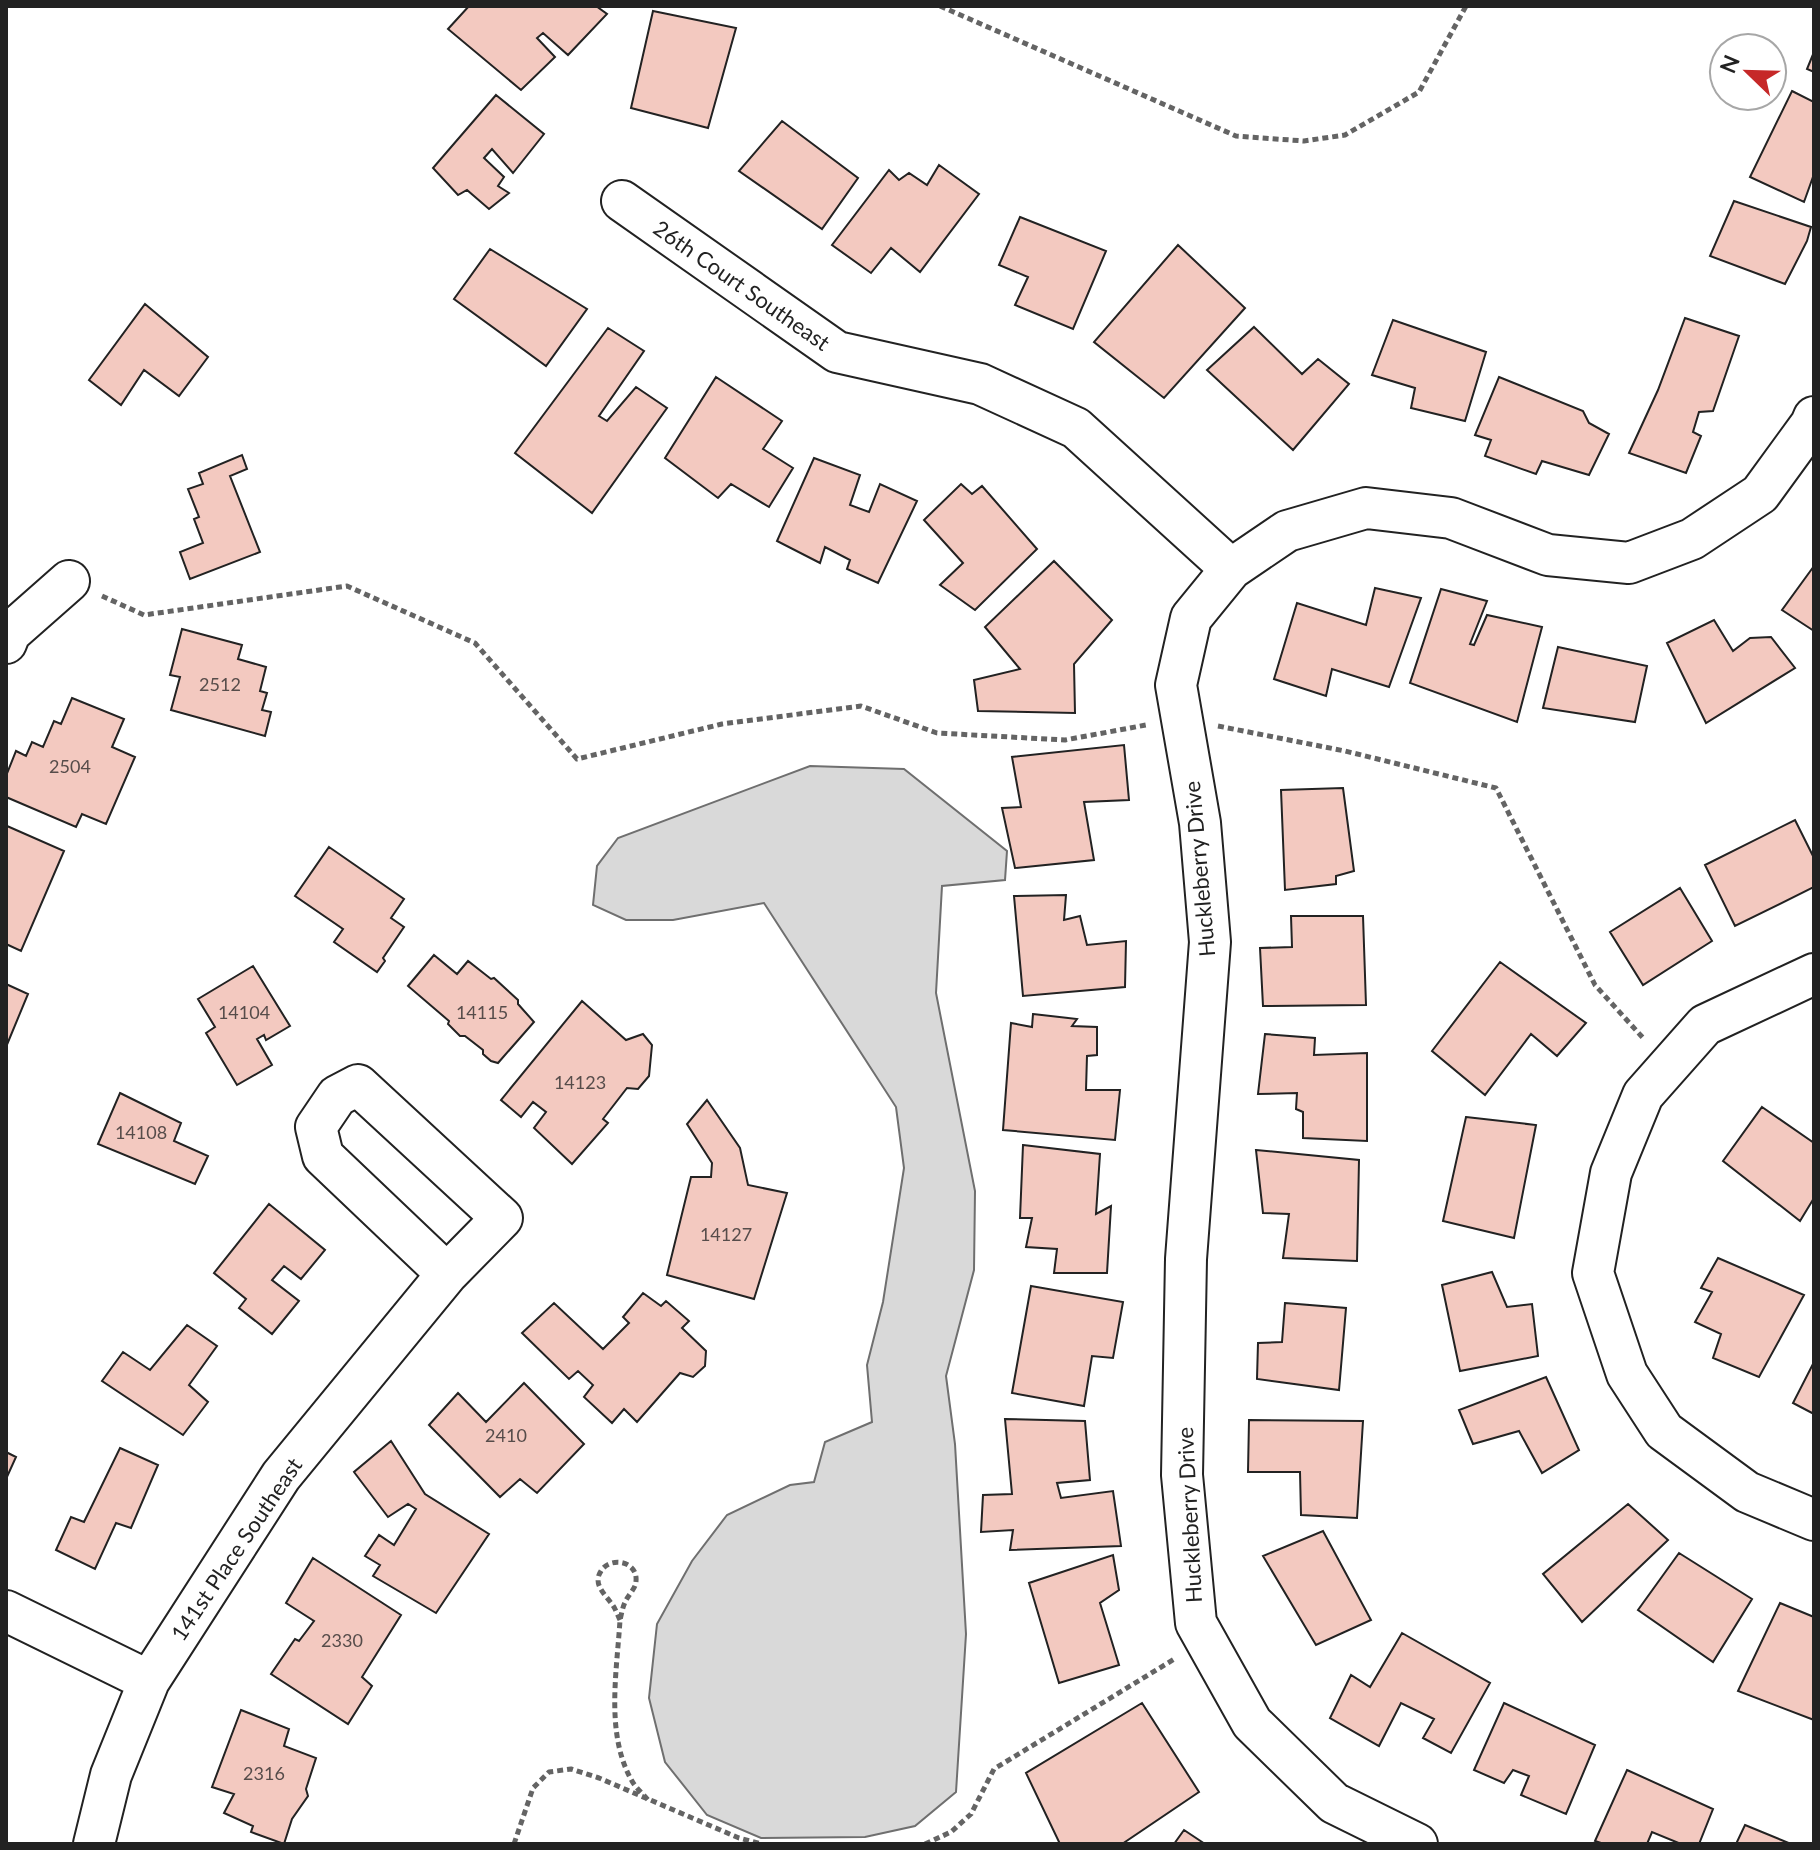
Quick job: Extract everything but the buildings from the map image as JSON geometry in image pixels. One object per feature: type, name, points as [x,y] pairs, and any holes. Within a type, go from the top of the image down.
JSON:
[{"type":"street","name":"26th Court Southeast","points":[[622,201],[837,352],[980,384],[1076,428],[1231,569]]},
{"type":"street","name":"Huckleberry Drive","points":[[1417,1844],[1334,1803],[1252,1723],[1196,1623],[1182,1475],[1186,1259],[1210,942],[1200,823],[1176,685],[1191,618],[1231,569],[1287,531],[1366,508],[1451,518],[1548,555],[1629,563],[1692,539],[1760,494],[1814,417]]},
{"type":"street","points":[[6,643],[10,633],[69,581]]},
{"type":"street","points":[[1814,974],[1705,1025],[1643,1095],[1611,1173],[1593,1273],[1627,1374],[1664,1431],[1747,1492],[1814,1520]]},
{"type":"street","name":"141st Place Southeast","points":[[94,1844],[111,1775],[149,1681],[281,1476],[447,1274],[502,1218],[358,1085],[337,1096],[316,1127],[323,1156],[447,1274]]},
{"type":"street","points":[[6,1611],[149,1681]]},
{"type":"path","points":[[940,6],[1236,136],[1304,141],[1345,135],[1419,92],[1466,6]]},
{"type":"path","points":[[69,581],[144,615],[347,586],[475,643],[577,759],[722,724],[861,706],[937,733],[1065,740],[1182,719],[1345,751],[1496,788],[1595,985],[1669,1065]]},
{"type":"path","points":[[620,1620],[599,1587],[598,1578],[600,1571],[615,1562],[631,1566],[636,1572],[636,1581],[620,1620],[615,1710],[618,1744],[632,1781],[648,1800]]},
{"type":"path","points":[[925,1844],[951,1832],[971,1814],[994,1769],[1206,1640]]},
{"type":"path","points":[[514,1844],[533,1788],[549,1772],[571,1769],[739,1838],[762,1844]]},
{"type":"shaded area","points":[[810,766],[904,769],[1007,851],[1005,880],[942,886],[936,993],[975,1191],[974,1270],[946,1376],[955,1444],[966,1634],[956,1792],[915,1826],[865,1837],[761,1838],[707,1815],[665,1762],[649,1698],[657,1624],[692,1561],[727,1515],[790,1485],[814,1482],[825,1442],[872,1422],[867,1365],[883,1302],[904,1168],[896,1107],[764,903],[673,920],[626,920],[593,905],[597,866],[618,838]]}]
